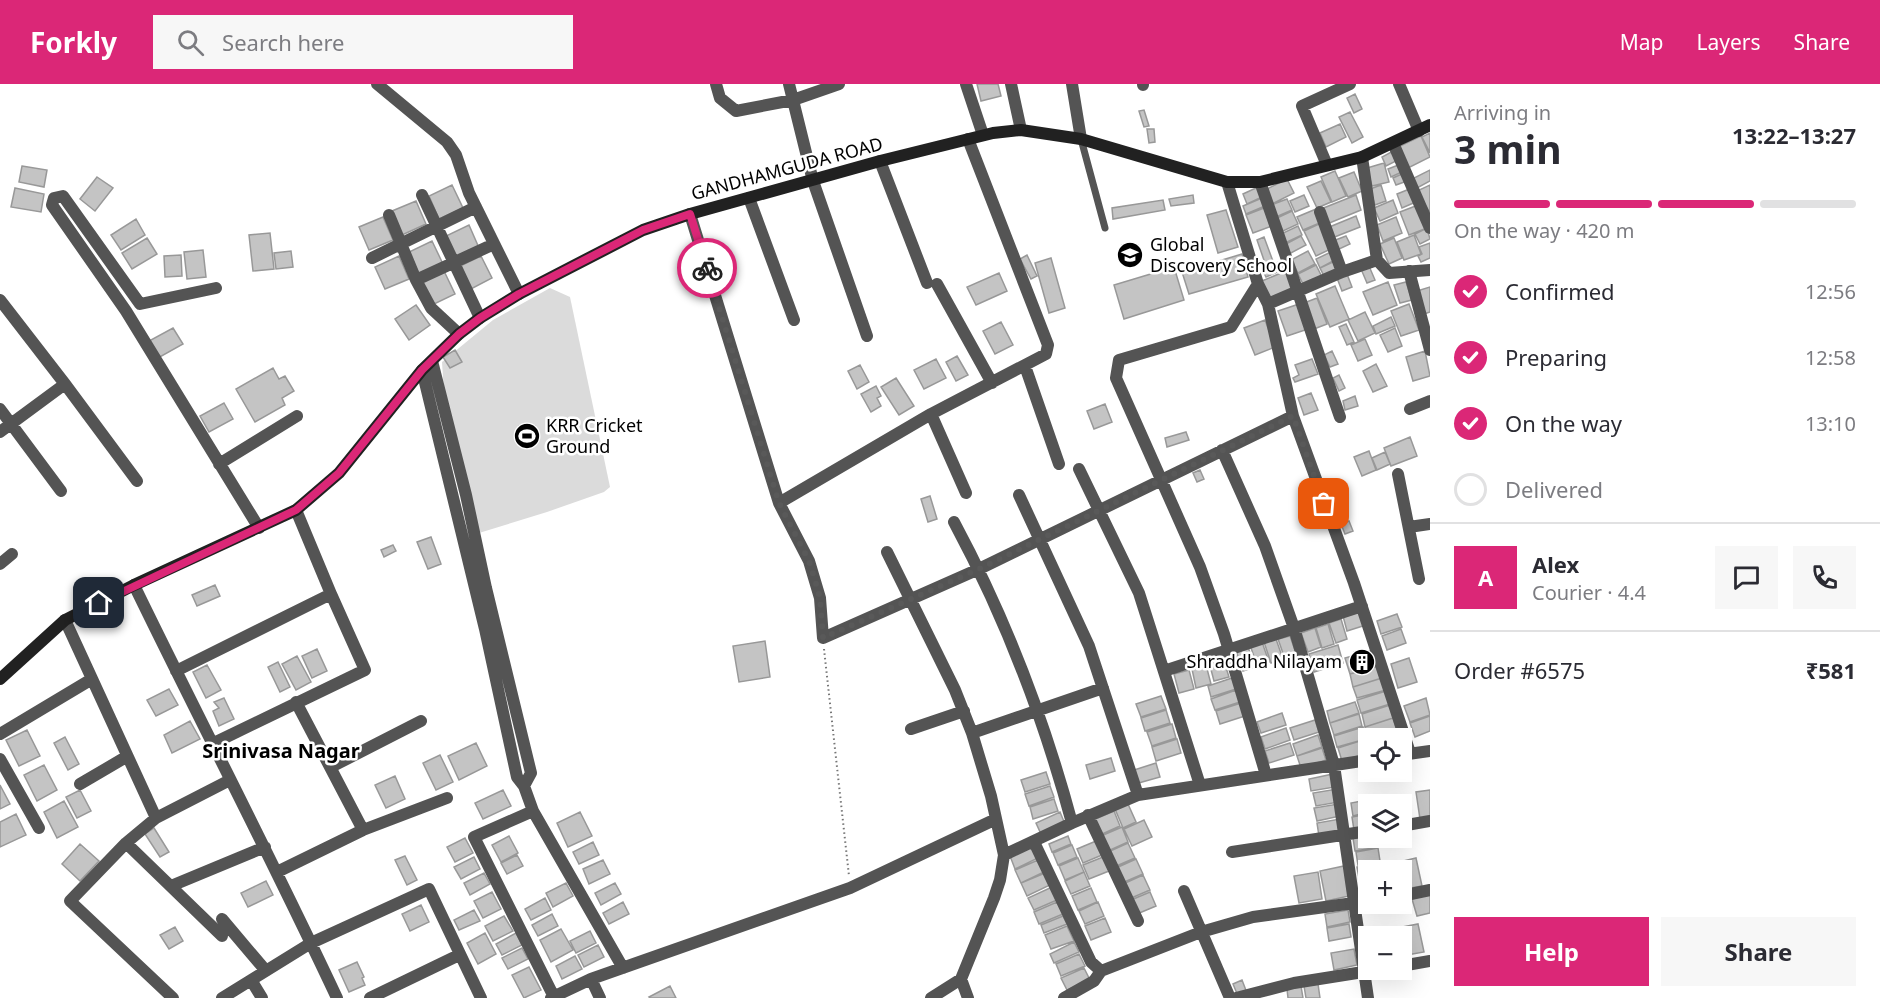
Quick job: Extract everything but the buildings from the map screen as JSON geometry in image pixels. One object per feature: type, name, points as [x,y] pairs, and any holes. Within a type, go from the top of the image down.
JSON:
[{"type":"street","points":[[377,84],[447,142],[456,155],[476,207],[519,294]]},
{"type":"street","points":[[716,84],[720,98],[735,111],[794,100],[839,84]]},
{"type":"street","points":[[789,84],[813,181],[867,336]]},
{"type":"street","points":[[966,84],[983,135]]},
{"type":"street","points":[[1011,84],[1022,130]]},
{"type":"street","points":[[1072,84],[1081,139]]},
{"type":"street","points":[[1327,165],[1302,106],[1350,84]]},
{"type":"street","points":[[1399,84],[1424,128]]},
{"type":"street","name":"GANDHAMGUDA ROAD","points":[[0,679],[65,620],[134,585],[296,510],[339,473],[427,366],[459,334],[519,294],[643,230],[690,214],[983,135],[1022,130],[1081,139],[1227,182],[1260,182],[1362,157],[1424,128]]},
{"type":"street","points":[[779,503],[932,414],[1046,354],[1048,345],[968,139]]},
{"type":"street","points":[[1393,143],[1430,228]]},
{"type":"street","points":[[1362,157],[1377,260],[1389,273],[1430,270]]},
{"type":"street","points":[[880,161],[932,283],[992,383]]},
{"type":"street","points":[[1227,182],[1258,284],[1268,304],[1293,416],[1362,606],[1398,728]]},
{"type":"street","points":[[1260,182],[1299,290],[1340,417]]},
{"type":"street","points":[[422,195],[480,318]]},
{"type":"street","points":[[140,304],[63,196],[54,198],[52,205],[126,311],[259,528]]},
{"type":"street","points":[[749,198],[794,320]]},
{"type":"street","points":[[372,258],[476,207]]},
{"type":"street","points":[[1320,212],[1342,272]]},
{"type":"street","points":[[690,214],[779,503],[809,561],[820,598],[823,638],[979,569],[1293,416]]},
{"type":"street","points":[[389,215],[416,280],[431,308],[459,334]]},
{"type":"street","points":[[416,280],[494,244]]},
{"type":"street","points":[[1268,304],[1342,272],[1377,260]]},
{"type":"street","points":[[1409,271],[1430,350]]},
{"type":"street","points":[[1258,284],[1231,327],[1119,360],[1116,378],[1200,567],[1228,649],[1266,775]]},
{"type":"street","points":[[126,311],[140,304],[216,288]]},
{"type":"street","points":[[0,300],[137,481]]},
{"type":"street","points":[[427,366],[466,495],[472,553],[500,670],[517,777],[524,786],[533,811],[623,968]]},
{"type":"street","points":[[1025,366],[1059,464]]},
{"type":"street","points":[[5,428],[65,384]]},
{"type":"street","points":[[1410,408],[1430,401]]},
{"type":"street","points":[[0,409],[5,428],[61,491]]},
{"type":"street","points":[[932,414],[966,493]]},
{"type":"street","points":[[219,464],[297,416]]},
{"type":"street","points":[[1222,450],[1265,546],[1294,628],[1334,765],[1358,934]]},
{"type":"street","points":[[1079,469],[1139,593],[1200,785]]},
{"type":"street","points":[[1398,474],[1419,579]]},
{"type":"street","points":[[1019,495],[1089,646],[1138,795]]},
{"type":"street","points":[[214,743],[365,670],[296,510]]},
{"type":"street","points":[[954,522],[979,569],[1016,654],[1072,823]]},
{"type":"street","points":[[1409,527],[1430,524]]},
{"type":"street","points":[[887,552],[964,711],[996,819],[1004,855],[994,898],[961,979],[931,998]]},
{"type":"street","points":[[0,564],[12,554]]},
{"type":"street","points":[[134,585],[214,743],[337,998]]},
{"type":"street","points":[[176,671],[332,594]]},
{"type":"street","points":[[1164,671],[1362,606]]},
{"type":"street","points":[[65,620],[156,818]]},
{"type":"street","points":[[0,734],[92,679]]},
{"type":"street","points":[[972,733],[1103,688]]},
{"type":"street","points":[[296,702],[363,830]]},
{"type":"street","points":[[911,729],[964,711]]},
{"type":"street","points":[[331,767],[421,721]]},
{"type":"street","points":[[1412,753],[1430,750]]},
{"type":"street","points":[[80,784],[126,757]]},
{"type":"street","points":[[0,759],[39,828]]},
{"type":"street","points":[[1004,855],[1088,815],[1138,795],[1358,761]]},
{"type":"street","points":[[173,998],[70,901],[126,843],[156,818],[230,780]]},
{"type":"street","points":[[277,872],[363,830],[447,798]]},
{"type":"street","points":[[533,811],[474,837],[553,997],[591,979],[850,888],[996,819]]},
{"type":"street","points":[[1088,815],[1138,921]]},
{"type":"street","points":[[1412,824],[1430,821]]},
{"type":"street","points":[[1232,852],[1358,833]]},
{"type":"street","points":[[1034,842],[1091,962],[1101,971]]},
{"type":"street","points":[[126,843],[222,936]]},
{"type":"street","points":[[171,886],[265,847]]},
{"type":"street","points":[[222,998],[311,943],[429,889],[481,998]]},
{"type":"street","points":[[1412,894],[1430,890]]},
{"type":"street","points":[[1184,891],[1230,998]]},
{"type":"street","points":[[1064,998],[1094,981],[1101,971],[1202,932],[1253,917],[1358,902]]},
{"type":"street","points":[[222,919],[266,971]]},
{"type":"street","points":[[370,998],[459,955]]},
{"type":"street","points":[[1412,964],[1430,961]]},
{"type":"street","points":[[1236,998],[1294,983],[1358,973]]},
{"type":"street","points":[[591,979],[600,998]]},
{"type":"street","points":[[961,979],[968,998]]},
{"type":"street","points":[[251,980],[262,998]]},
{"type":"street","points":[[1365,980],[1368,998]]},
{"type":"lane","points":[[1081,139],[1106,228]]},
{"type":"path","points":[[823,638],[850,888]]},
{"type":"shaded area","name":"KRR Cricket Ground","points":[[550,288],[570,297],[610,487],[604,492],[479,533],[444,392],[442,362],[493,320]]},
{"type":"way so far","points":[[707,268],[779,503],[809,561],[815,580],[820,598],[823,638],[979,569],[1293,416],[1324,504]]},
{"type":"place","name":"Global Discovery School","points":[[1130,255]]},
{"type":"place","name":"KRR Cricket Ground","points":[[527,436]]},
{"type":"place","name":"Shraddha Nilayam","points":[[1362,662]]},
{"type":"district","name":"Srinivasa Nagar","points":[[281,751]]},
{"type":"route","points":[[99,603],[296,510],[339,473],[422,370],[459,334],[519,294],[643,230],[690,214],[707,268]]}]
